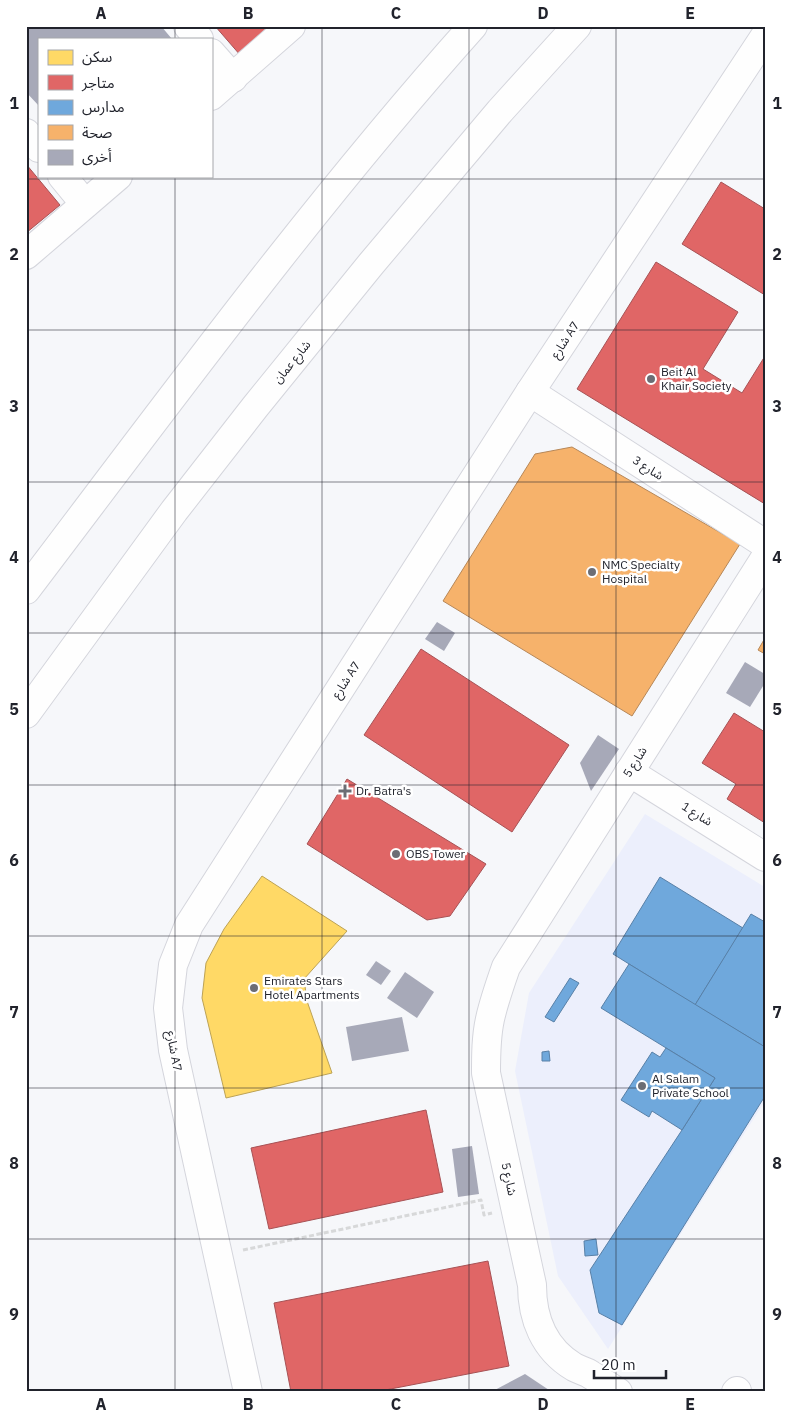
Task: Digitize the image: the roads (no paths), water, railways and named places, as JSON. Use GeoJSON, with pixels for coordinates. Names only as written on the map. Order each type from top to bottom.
{"type":"FeatureCollection","features":[{"type":"Feature","properties":{"kind":"street"},"geometry":{"type":"LineString","coordinates":[[188,26],[198,38]]}},
{"type":"Feature","properties":{"kind":"street"},"geometry":{"type":"LineString","coordinates":[[212,95],[291,26]]}},
{"type":"Feature","properties":{"kind":"street"},"geometry":{"type":"LineString","coordinates":[[26,590],[195,366],[307,222],[473,26]]}},
{"type":"Feature","properties":{"kind":"street","name":"شارع عمان"},"geometry":{"type":"LineString","coordinates":[[26,714],[174,511],[255,407],[371,264],[482,133],[577,26]]}},
{"type":"Feature","properties":{"kind":"street","name":"شارع A7"},"geometry":{"type":"LineString","coordinates":[[248,1392],[173,1050],[168,1008],[174,965],[189,925],[530,392],[765,36]]}},
{"type":"Feature","properties":{"kind":"street"},"geometry":{"type":"LineString","coordinates":[[212,54],[233,78]]}},
{"type":"Feature","properties":{"kind":"street"},"geometry":{"type":"LineString","coordinates":[[26,134],[38,147]]}},
{"type":"Feature","properties":{"kind":"street"},"geometry":{"type":"LineString","coordinates":[[64,178],[85,204]]}},
{"type":"Feature","properties":{"kind":"street"},"geometry":{"type":"LineString","coordinates":[[26,255],[116,178]]}},
{"type":"Feature","properties":{"kind":"street","name":"شارع 3"},"geometry":{"type":"LineString","coordinates":[[530,392],[765,544]]}},
{"type":"Feature","properties":{"kind":"street","name":"شارع 5"},"geometry":{"type":"LineString","coordinates":[[618,1392],[574,1367],[561,1357],[541,1332],[535,1317],[532,1285],[486,1073],[477,1055],[474,1036],[475,1016],[484,991],[492,980],[506,967],[765,558]]}},
{"type":"Feature","properties":{"kind":"street","name":"شارع 1"},"geometry":{"type":"LineString","coordinates":[[629,772],[765,857]]}},
{"type":"Feature","properties":{"kind":"place","name":"Beit Al Khair Society"},"geometry":{"type":"Point","coordinates":[651,379]}},
{"type":"Feature","properties":{"kind":"place","name":"NMC Specialty Hospital"},"geometry":{"type":"Point","coordinates":[592,572]}},
{"type":"Feature","properties":{"kind":"place","name":"Dr. Batra's"},"geometry":{"type":"Point","coordinates":[345,791]}},
{"type":"Feature","properties":{"kind":"place","name":"OBS Tower"},"geometry":{"type":"Point","coordinates":[396,854]}},
{"type":"Feature","properties":{"kind":"place","name":"Emirates Stars Hotel Apartments"},"geometry":{"type":"Point","coordinates":[254,988]}},
{"type":"Feature","properties":{"kind":"place","name":"Al Salam Private School"},"geometry":{"type":"Point","coordinates":[642,1086]}}]}
